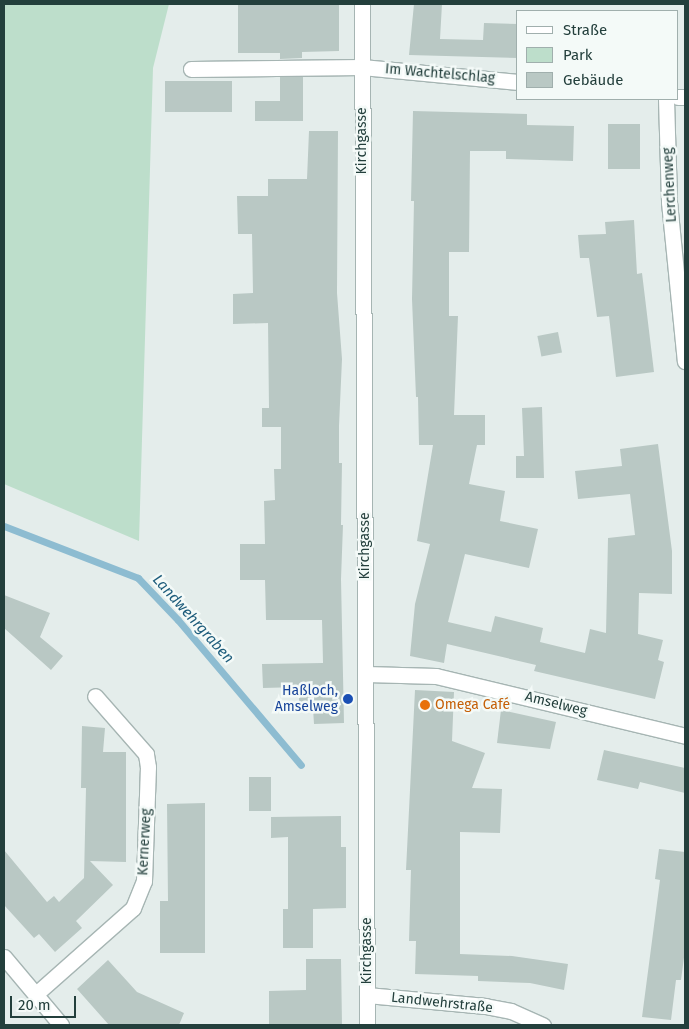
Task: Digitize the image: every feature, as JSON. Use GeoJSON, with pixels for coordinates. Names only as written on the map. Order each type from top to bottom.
{"type":"FeatureCollection","features":[{"type":"Feature","properties":{"kind":"street","name":"Kirchgasse"},"geometry":{"type":"LineString","coordinates":[[362,4],[367,1025]]}},
{"type":"Feature","properties":{"kind":"street"},"geometry":{"type":"LineString","coordinates":[[191,69],[362,67]]}},
{"type":"Feature","properties":{"kind":"street","name":"Im Wachtelschlag"},"geometry":{"type":"LineString","coordinates":[[362,67],[516,82]]}},
{"type":"Feature","properties":{"kind":"street","name":"Lerchenweg"},"geometry":{"type":"LineString","coordinates":[[666,100],[669,202],[685,361]]}},
{"type":"Feature","properties":{"kind":"street","name":"Amselweg"},"geometry":{"type":"LineString","coordinates":[[366,674],[436,676],[685,736]]}},
{"type":"Feature","properties":{"kind":"street","name":"Kernerweg"},"geometry":{"type":"LineString","coordinates":[[37,994],[133,908],[144,881],[148,767],[146,754],[95,696]]}},
{"type":"Feature","properties":{"kind":"street"},"geometry":{"type":"LineString","coordinates":[[4,957],[37,994],[61,1025]]}},
{"type":"Feature","properties":{"kind":"street","name":"Landwehrstraße"},"geometry":{"type":"LineString","coordinates":[[367,995],[486,1006],[511,1011],[544,1025]]}},
{"type":"Feature","properties":{"kind":"green space"},"geometry":{"type":"Polygon","coordinates":[[[4,4],[169,4],[153,68],[139,541],[4,484],[4,4]]]}},
{"type":"Feature","properties":{"kind":"building"},"geometry":{"type":"Polygon","coordinates":[[[238,4],[339,4],[339,51],[302,52],[302,58],[280,59],[280,53],[238,53],[238,4]]]}},
{"type":"Feature","properties":{"kind":"building"},"geometry":{"type":"Polygon","coordinates":[[[414,4],[442,4],[440,39],[483,40],[484,23],[516,24],[516,58],[409,55],[414,4]]]}},
{"type":"Feature","properties":{"kind":"building"},"geometry":{"type":"Polygon","coordinates":[[[280,77],[303,77],[303,121],[255,121],[255,101],[280,101],[280,77]]]}},
{"type":"Feature","properties":{"kind":"building"},"geometry":{"type":"Polygon","coordinates":[[[165,81],[232,81],[232,112],[165,112],[165,81]]]}},
{"type":"Feature","properties":{"kind":"building"},"geometry":{"type":"Polygon","coordinates":[[[413,111],[527,114],[527,125],[574,126],[573,161],[506,159],[506,151],[470,151],[469,252],[449,252],[449,316],[458,316],[454,415],[485,415],[485,445],[477,445],[469,484],[505,491],[500,521],[538,529],[529,568],[465,554],[448,622],[491,632],[495,616],[543,628],[540,642],[585,653],[590,629],[606,633],[608,538],[635,535],[630,494],[578,499],[575,471],[622,466],[620,449],[658,444],[672,551],[672,594],[639,593],[638,634],[663,640],[658,660],[664,662],[655,699],[534,671],[536,665],[447,644],[444,663],[410,656],[415,604],[430,544],[417,541],[433,445],[419,445],[418,397],[416,397],[412,299],[414,201],[411,201],[413,111]]]}},
{"type":"Feature","properties":{"kind":"building"},"geometry":{"type":"Polygon","coordinates":[[[608,124],[640,124],[640,169],[608,169],[608,124]]]}},
{"type":"Feature","properties":{"kind":"building"},"geometry":{"type":"Polygon","coordinates":[[[309,131],[338,131],[337,293],[342,359],[339,463],[342,463],[341,525],[343,525],[341,579],[344,723],[314,724],[313,708],[299,708],[299,687],[263,688],[262,664],[323,663],[322,620],[266,620],[265,580],[240,580],[240,544],[265,544],[264,501],[275,500],[274,469],[281,469],[281,427],[262,427],[262,408],[269,408],[268,323],[233,324],[233,294],[253,293],[252,234],[238,234],[237,196],[268,196],[268,179],[307,179],[309,131]]]}},
{"type":"Feature","properties":{"kind":"building"},"geometry":{"type":"Polygon","coordinates":[[[634,220],[637,274],[642,273],[654,372],[616,377],[609,316],[597,317],[589,258],[580,258],[578,235],[606,234],[605,222],[634,220]]]}},
{"type":"Feature","properties":{"kind":"building"},"geometry":{"type":"Polygon","coordinates":[[[558,332],[562,353],[541,357],[537,336],[558,332]]]}},
{"type":"Feature","properties":{"kind":"building"},"geometry":{"type":"Polygon","coordinates":[[[542,407],[544,478],[516,478],[516,456],[524,456],[522,408],[542,407]]]}},
{"type":"Feature","properties":{"kind":"building"},"geometry":{"type":"Polygon","coordinates":[[[4,595],[50,613],[40,637],[63,656],[51,670],[4,628],[4,595]]]}},
{"type":"Feature","properties":{"kind":"building"},"geometry":{"type":"Polygon","coordinates":[[[415,690],[454,692],[452,741],[485,753],[472,788],[502,789],[500,833],[460,832],[460,954],[512,956],[568,964],[564,990],[530,983],[478,981],[478,976],[415,974],[416,941],[409,941],[411,870],[406,870],[415,690]]]}},
{"type":"Feature","properties":{"kind":"building"},"geometry":{"type":"Polygon","coordinates":[[[501,710],[556,722],[550,749],[497,743],[501,710]]]}},
{"type":"Feature","properties":{"kind":"building"},"geometry":{"type":"Polygon","coordinates":[[[82,726],[105,728],[103,752],[126,752],[126,862],[90,861],[113,885],[76,921],[82,928],[55,952],[39,934],[34,938],[4,905],[4,850],[47,902],[54,896],[59,902],[84,878],[86,788],[81,788],[82,726]]]}},
{"type":"Feature","properties":{"kind":"building"},"geometry":{"type":"Polygon","coordinates":[[[604,750],[685,768],[685,793],[640,782],[638,789],[597,780],[604,750]]]}},
{"type":"Feature","properties":{"kind":"building"},"geometry":{"type":"Polygon","coordinates":[[[249,777],[271,777],[271,811],[249,811],[249,777]]]}},
{"type":"Feature","properties":{"kind":"building"},"geometry":{"type":"Polygon","coordinates":[[[205,803],[205,953],[160,953],[160,901],[168,901],[167,804],[205,803]]]}},
{"type":"Feature","properties":{"kind":"building"},"geometry":{"type":"Polygon","coordinates":[[[341,816],[341,847],[346,847],[346,908],[313,909],[313,948],[283,948],[283,909],[288,909],[288,837],[271,838],[271,817],[341,816]]]}},
{"type":"Feature","properties":{"kind":"building"},"geometry":{"type":"Polygon","coordinates":[[[659,849],[685,852],[685,950],[681,980],[676,980],[671,1020],[642,1017],[660,880],[655,879],[659,849]]]}},
{"type":"Feature","properties":{"kind":"building"},"geometry":{"type":"Polygon","coordinates":[[[306,959],[341,959],[342,1025],[269,1025],[269,991],[306,990],[306,959]]]}},
{"type":"Feature","properties":{"kind":"building"},"geometry":{"type":"Polygon","coordinates":[[[108,960],[137,992],[184,1013],[179,1025],[109,1025],[77,989],[108,960]]]}},
{"type":"Feature","properties":{"kind":"waterway","name":"Landwehrgraben"},"geometry":{"type":"LineString","coordinates":[[4,526],[138,578],[178,620],[301,765]]}},
{"type":"Feature","properties":{"kind":"place","name":"Haßloch, Amselweg"},"geometry":{"type":"Point","coordinates":[348,699]}},
{"type":"Feature","properties":{"kind":"place","name":"Omega Café"},"geometry":{"type":"Point","coordinates":[425,705]}}]}
